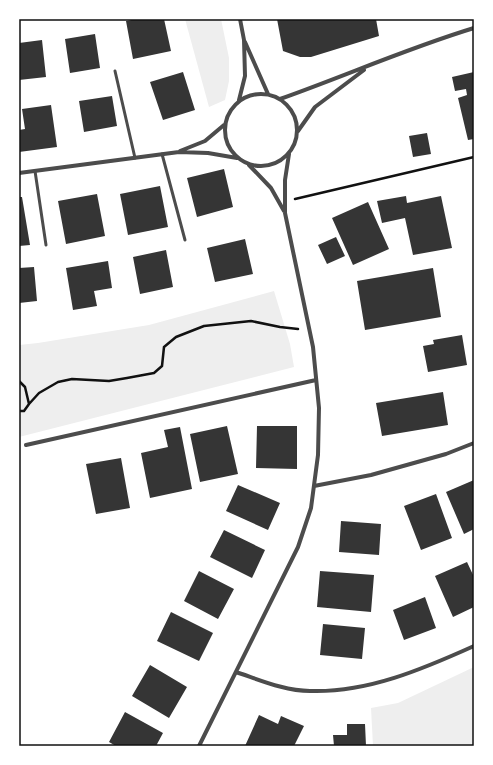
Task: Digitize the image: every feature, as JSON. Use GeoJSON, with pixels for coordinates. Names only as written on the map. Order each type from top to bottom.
{"type":"FeatureCollection","features":[{"type":"Feature","properties":{"kind":"street"},"geometry":{"type":"LineString","coordinates":[[239,100],[245,76],[244,40],[240,19]]}},
{"type":"Feature","properties":{"kind":"street"},"geometry":{"type":"LineString","coordinates":[[280,98],[369,66],[432,41],[474,28]]}},
{"type":"Feature","properties":{"kind":"street"},"geometry":{"type":"LineString","coordinates":[[244,40],[268,94]]}},
{"type":"Feature","properties":{"kind":"street"},"geometry":{"type":"LineString","coordinates":[[297,132],[315,107],[369,66]]}},
{"type":"Feature","properties":{"kind":"street"},"geometry":{"type":"LineString","coordinates":[[238,159],[230,149],[225,137],[224,125],[229,111],[239,100],[258,93],[268,94],[280,98],[293,113],[296,122],[297,132],[295,144],[288,154],[280,161],[270,165],[249,165]]}},
{"type":"Feature","properties":{"kind":"street"},"geometry":{"type":"LineString","coordinates":[[179,152],[205,141],[224,125]]}},
{"type":"Feature","properties":{"kind":"street"},"geometry":{"type":"LineString","coordinates":[[19,173],[179,152],[208,153],[238,159],[249,165],[271,188],[285,213]]}},
{"type":"Feature","properties":{"kind":"street"},"geometry":{"type":"LineString","coordinates":[[199,746],[298,547],[311,508],[318,447],[319,408],[313,348],[285,213],[284,180],[288,154]]}},
{"type":"Feature","properties":{"kind":"street"},"geometry":{"type":"LineString","coordinates":[[26,445],[316,380]]}},
{"type":"Feature","properties":{"kind":"street"},"geometry":{"type":"LineString","coordinates":[[314,486],[371,475],[446,454],[474,443]]}},
{"type":"Feature","properties":{"kind":"street"},"geometry":{"type":"LineString","coordinates":[[236,672],[282,688],[310,692],[341,690],[378,682],[435,664],[474,646]]}},
{"type":"Feature","properties":{"kind":"lane"},"geometry":{"type":"LineString","coordinates":[[115,71],[135,158]]}},
{"type":"Feature","properties":{"kind":"lane"},"geometry":{"type":"LineString","coordinates":[[162,154],[185,240]]}},
{"type":"Feature","properties":{"kind":"lane"},"geometry":{"type":"LineString","coordinates":[[35,171],[46,245]]}},
{"type":"Feature","properties":{"kind":"path"},"geometry":{"type":"LineString","coordinates":[[284,201],[474,157]]}},
{"type":"Feature","properties":{"kind":"path"},"geometry":{"type":"LineString","coordinates":[[19,411],[24,410],[39,393],[58,382],[72,379],[109,381],[154,373],[162,366],[164,347],[176,336],[204,326],[251,321],[280,327],[309,330]]}},
{"type":"Feature","properties":{"kind":"path"},"geometry":{"type":"LineString","coordinates":[[19,381],[25,387],[29,404]]}},
{"type":"Feature","properties":{"kind":"shaded area"},"geometry":{"type":"Polygon","coordinates":[[[185,19],[221,19],[229,58],[229,81],[225,100],[209,107],[185,19]]]}},
{"type":"Feature","properties":{"kind":"shaded area"},"geometry":{"type":"Polygon","coordinates":[[[274,291],[290,344],[294,367],[19,437],[19,345],[149,325],[274,291]]]}},
{"type":"Feature","properties":{"kind":"shaded area"},"geometry":{"type":"Polygon","coordinates":[[[474,667],[474,746],[373,746],[371,708],[398,703],[474,667]]]}},
{"type":"Feature","properties":{"kind":"building"},"geometry":{"type":"Polygon","coordinates":[[[137,19],[164,19],[171,51],[133,59],[126,21],[137,19]]]}},
{"type":"Feature","properties":{"kind":"building"},"geometry":{"type":"Polygon","coordinates":[[[277,19],[376,19],[379,36],[311,57],[300,57],[283,51],[277,19]]]}},
{"type":"Feature","properties":{"kind":"building"},"geometry":{"type":"Polygon","coordinates":[[[95,34],[100,68],[70,73],[65,39],[95,34]]]}},
{"type":"Feature","properties":{"kind":"building"},"geometry":{"type":"Polygon","coordinates":[[[42,40],[46,77],[19,80],[19,43],[42,40]]]}},
{"type":"Feature","properties":{"kind":"building"},"geometry":{"type":"Polygon","coordinates":[[[183,72],[195,110],[163,120],[150,82],[183,72]]]}},
{"type":"Feature","properties":{"kind":"building"},"geometry":{"type":"Polygon","coordinates":[[[474,72],[474,139],[468,140],[458,98],[467,95],[466,89],[455,91],[452,77],[474,72]]]}},
{"type":"Feature","properties":{"kind":"building"},"geometry":{"type":"Polygon","coordinates":[[[112,96],[117,126],[84,132],[79,101],[112,96]]]}},
{"type":"Feature","properties":{"kind":"building"},"geometry":{"type":"Polygon","coordinates":[[[51,105],[57,147],[19,152],[19,130],[25,129],[22,109],[51,105]]]}},
{"type":"Feature","properties":{"kind":"building"},"geometry":{"type":"Polygon","coordinates":[[[427,133],[431,154],[413,157],[409,136],[427,133]]]}},
{"type":"Feature","properties":{"kind":"building"},"geometry":{"type":"Polygon","coordinates":[[[224,169],[233,207],[197,217],[187,178],[224,169]]]}},
{"type":"Feature","properties":{"kind":"building"},"geometry":{"type":"Polygon","coordinates":[[[160,186],[168,227],[128,235],[120,194],[160,186]]]}},
{"type":"Feature","properties":{"kind":"building"},"geometry":{"type":"Polygon","coordinates":[[[97,194],[105,236],[66,244],[58,201],[97,194]]]}},
{"type":"Feature","properties":{"kind":"building"},"geometry":{"type":"Polygon","coordinates":[[[406,196],[407,203],[441,196],[452,248],[413,255],[405,218],[382,223],[377,201],[406,196]]]}},
{"type":"Feature","properties":{"kind":"building"},"geometry":{"type":"Polygon","coordinates":[[[19,197],[22,197],[30,245],[19,246],[19,197]]]}},
{"type":"Feature","properties":{"kind":"building"},"geometry":{"type":"Polygon","coordinates":[[[368,202],[389,249],[353,265],[332,218],[368,202]]]}},
{"type":"Feature","properties":{"kind":"building"},"geometry":{"type":"Polygon","coordinates":[[[336,237],[345,256],[327,264],[318,245],[336,237]]]}},
{"type":"Feature","properties":{"kind":"building"},"geometry":{"type":"Polygon","coordinates":[[[245,239],[253,274],[215,282],[207,248],[245,239]]]}},
{"type":"Feature","properties":{"kind":"building"},"geometry":{"type":"Polygon","coordinates":[[[166,250],[173,287],[140,294],[133,257],[166,250]]]}},
{"type":"Feature","properties":{"kind":"building"},"geometry":{"type":"Polygon","coordinates":[[[108,261],[112,288],[94,291],[97,306],[73,310],[66,268],[108,261]]]}},
{"type":"Feature","properties":{"kind":"building"},"geometry":{"type":"Polygon","coordinates":[[[34,267],[37,301],[19,303],[19,268],[34,267]]]}},
{"type":"Feature","properties":{"kind":"building"},"geometry":{"type":"Polygon","coordinates":[[[433,268],[441,317],[365,330],[357,281],[433,268]]]}},
{"type":"Feature","properties":{"kind":"building"},"geometry":{"type":"Polygon","coordinates":[[[462,335],[467,365],[428,372],[423,346],[434,344],[433,340],[462,335]]]}},
{"type":"Feature","properties":{"kind":"building"},"geometry":{"type":"Polygon","coordinates":[[[443,392],[448,425],[382,436],[376,403],[443,392]]]}},
{"type":"Feature","properties":{"kind":"building"},"geometry":{"type":"Polygon","coordinates":[[[227,426],[238,474],[200,482],[190,434],[227,426]]]}},
{"type":"Feature","properties":{"kind":"building"},"geometry":{"type":"Polygon","coordinates":[[[257,426],[297,426],[297,469],[256,468],[257,426]]]}},
{"type":"Feature","properties":{"kind":"building"},"geometry":{"type":"Polygon","coordinates":[[[180,427],[192,489],[150,498],[141,453],[168,447],[164,430],[180,427]]]}},
{"type":"Feature","properties":{"kind":"building"},"geometry":{"type":"Polygon","coordinates":[[[121,458],[130,508],[96,514],[86,464],[121,458]]]}},
{"type":"Feature","properties":{"kind":"building"},"geometry":{"type":"Polygon","coordinates":[[[474,480],[474,529],[464,534],[446,492],[474,480]]]}},
{"type":"Feature","properties":{"kind":"building"},"geometry":{"type":"Polygon","coordinates":[[[238,485],[280,503],[268,530],[226,511],[238,485]]]}},
{"type":"Feature","properties":{"kind":"building"},"geometry":{"type":"Polygon","coordinates":[[[436,494],[452,538],[421,550],[404,506],[436,494]]]}},
{"type":"Feature","properties":{"kind":"building"},"geometry":{"type":"Polygon","coordinates":[[[341,521],[381,524],[379,555],[339,552],[341,521]]]}},
{"type":"Feature","properties":{"kind":"building"},"geometry":{"type":"Polygon","coordinates":[[[224,530],[265,550],[252,578],[210,557],[224,530]]]}},
{"type":"Feature","properties":{"kind":"building"},"geometry":{"type":"Polygon","coordinates":[[[467,562],[474,577],[474,607],[453,617],[435,576],[467,562]]]}},
{"type":"Feature","properties":{"kind":"building"},"geometry":{"type":"Polygon","coordinates":[[[199,571],[234,589],[218,619],[184,601],[199,571]]]}},
{"type":"Feature","properties":{"kind":"building"},"geometry":{"type":"Polygon","coordinates":[[[320,571],[374,575],[371,612],[317,607],[320,571]]]}},
{"type":"Feature","properties":{"kind":"building"},"geometry":{"type":"Polygon","coordinates":[[[425,597],[436,628],[404,640],[393,610],[425,597]]]}},
{"type":"Feature","properties":{"kind":"building"},"geometry":{"type":"Polygon","coordinates":[[[171,612],[213,633],[199,661],[157,641],[171,612]]]}},
{"type":"Feature","properties":{"kind":"building"},"geometry":{"type":"Polygon","coordinates":[[[323,624],[365,628],[362,659],[320,655],[323,624]]]}},
{"type":"Feature","properties":{"kind":"building"},"geometry":{"type":"Polygon","coordinates":[[[150,665],[187,687],[169,718],[132,696],[150,665]]]}},
{"type":"Feature","properties":{"kind":"building"},"geometry":{"type":"Polygon","coordinates":[[[125,712],[163,733],[156,746],[116,746],[109,742],[125,712]]]}},
{"type":"Feature","properties":{"kind":"building"},"geometry":{"type":"Polygon","coordinates":[[[259,715],[278,724],[281,716],[304,726],[294,746],[245,746],[259,715]]]}},
{"type":"Feature","properties":{"kind":"building"},"geometry":{"type":"Polygon","coordinates":[[[347,724],[365,724],[366,746],[334,746],[333,735],[347,735],[347,724]]]}}]}
